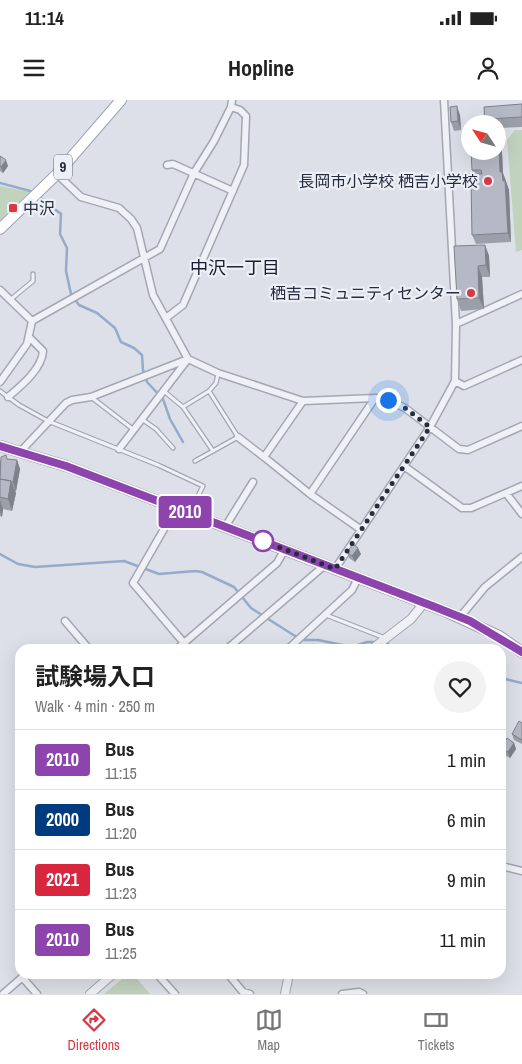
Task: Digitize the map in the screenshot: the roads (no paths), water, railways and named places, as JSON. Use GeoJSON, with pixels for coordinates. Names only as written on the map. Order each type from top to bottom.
{"type":"FeatureCollection","features":[{"type":"Feature","properties":{"kind":"main road","name":"9"},"geometry":{"type":"LineString","coordinates":[[0,229],[57,174],[121,100]]}},
{"type":"Feature","properties":{"kind":"main road"},"geometry":{"type":"LineString","coordinates":[[0,446],[21,451],[190,513],[460,617],[499,636],[522,652]]}},
{"type":"Feature","properties":{"kind":"street"},"geometry":{"type":"LineString","coordinates":[[233,644],[330,567],[360,529],[404,466],[430,427],[455,381],[456,324],[444,100]]}},
{"type":"Feature","properties":{"kind":"street"},"geometry":{"type":"LineString","coordinates":[[32,321],[160,249],[194,173],[214,142],[232,103],[246,119],[244,165],[183,305],[166,318]]}},
{"type":"Feature","properties":{"kind":"street"},"geometry":{"type":"LineString","coordinates":[[167,165],[173,164],[234,191]]}},
{"type":"Feature","properties":{"kind":"street"},"geometry":{"type":"LineString","coordinates":[[57,174],[81,196],[119,208],[131,219],[137,228],[153,295],[188,359],[218,373],[303,401],[384,399],[405,408],[459,449],[468,450],[522,426]]}},
{"type":"Feature","properties":{"kind":"street"},"geometry":{"type":"LineString","coordinates":[[0,290],[32,321]]}},
{"type":"Feature","properties":{"kind":"street"},"geometry":{"type":"LineString","coordinates":[[456,324],[522,294]]}},
{"type":"Feature","properties":{"kind":"street"},"geometry":{"type":"LineString","coordinates":[[0,382],[29,337],[32,321]]}},
{"type":"Feature","properties":{"kind":"street"},"geometry":{"type":"LineString","coordinates":[[8,396],[23,385],[43,358],[43,351],[29,337]]}},
{"type":"Feature","properties":{"kind":"street"},"geometry":{"type":"LineString","coordinates":[[119,449],[165,392],[188,359]]}},
{"type":"Feature","properties":{"kind":"street"},"geometry":{"type":"LineString","coordinates":[[21,451],[48,421],[72,400],[91,397],[188,359]]}},
{"type":"Feature","properties":{"kind":"street"},"geometry":{"type":"LineString","coordinates":[[455,381],[464,386],[522,360]]}},
{"type":"Feature","properties":{"kind":"street"},"geometry":{"type":"LineString","coordinates":[[310,494],[375,398]]}},
{"type":"Feature","properties":{"kind":"street"},"geometry":{"type":"LineString","coordinates":[[264,457],[303,401]]}},
{"type":"Feature","properties":{"kind":"street"},"geometry":{"type":"LineString","coordinates":[[238,438],[310,494],[360,529]]}},
{"type":"Feature","properties":{"kind":"street"},"geometry":{"type":"LineString","coordinates":[[404,466],[462,508],[471,508],[522,486]]}},
{"type":"Feature","properties":{"kind":"street"},"geometry":{"type":"LineString","coordinates":[[225,527],[253,482]]}},
{"type":"Feature","properties":{"kind":"street"},"geometry":{"type":"LineString","coordinates":[[506,493],[522,514]]}},
{"type":"Feature","properties":{"kind":"street"},"geometry":{"type":"LineString","coordinates":[[176,508],[134,583],[184,643],[277,563],[285,549]]}},
{"type":"Feature","properties":{"kind":"street"},"geometry":{"type":"LineString","coordinates":[[460,617],[485,587],[522,557]]}},
{"type":"Feature","properties":{"kind":"street"},"geometry":{"type":"LineString","coordinates":[[293,644],[352,590],[358,578]]}},
{"type":"Feature","properties":{"kind":"street"},"geometry":{"type":"LineString","coordinates":[[378,644],[411,619],[424,603]]}},
{"type":"Feature","properties":{"kind":"street"},"geometry":{"type":"LineString","coordinates":[[65,621],[85,644]]}},
{"type":"Feature","properties":{"kind":"street"},"geometry":{"type":"LineString","coordinates":[[506,867],[522,870]]}},
{"type":"Feature","properties":{"kind":"street"},"geometry":{"type":"LineString","coordinates":[[2,994],[20,979]]}},
{"type":"Feature","properties":{"kind":"street"},"geometry":{"type":"LineString","coordinates":[[26,979],[37,994]]}},
{"type":"Feature","properties":{"kind":"street"},"geometry":{"type":"LineString","coordinates":[[90,994],[108,979]]}},
{"type":"Feature","properties":{"kind":"street"},"geometry":{"type":"LineString","coordinates":[[162,979],[175,994]]}},
{"type":"Feature","properties":{"kind":"street"},"geometry":{"type":"LineString","coordinates":[[232,979],[245,993]]}},
{"type":"Feature","properties":{"kind":"street"},"geometry":{"type":"LineString","coordinates":[[285,994],[288,979]]}},
{"type":"Feature","properties":{"kind":"street"},"geometry":{"type":"LineString","coordinates":[[342,994],[363,994]]}},
{"type":"Feature","properties":{"kind":"lane"},"geometry":{"type":"LineString","coordinates":[[10,300],[33,282],[33,274]]}},
{"type":"Feature","properties":{"kind":"lane"},"geometry":{"type":"LineString","coordinates":[[183,407],[209,392],[216,382],[218,373]]}},
{"type":"Feature","properties":{"kind":"lane"},"geometry":{"type":"LineString","coordinates":[[0,391],[19,405],[48,421],[204,486],[190,513]]}},
{"type":"Feature","properties":{"kind":"lane"},"geometry":{"type":"LineString","coordinates":[[165,392],[183,407],[213,451]]}},
{"type":"Feature","properties":{"kind":"lane"},"geometry":{"type":"LineString","coordinates":[[195,461],[238,438],[209,392]]}},
{"type":"Feature","properties":{"kind":"lane"},"geometry":{"type":"LineString","coordinates":[[91,397],[134,430]]}},
{"type":"Feature","properties":{"kind":"lane"},"geometry":{"type":"LineString","coordinates":[[142,419],[156,429],[172,448]]}},
{"type":"Feature","properties":{"kind":"lane"},"geometry":{"type":"LineString","coordinates":[[325,614],[385,638]]}},
{"type":"Feature","properties":{"kind":"waterway"},"geometry":{"type":"LineString","coordinates":[[0,183],[34,192]]}},
{"type":"Feature","properties":{"kind":"waterway"},"geometry":{"type":"LineString","coordinates":[[38,196],[61,214],[60,234],[67,248],[66,271],[71,294],[79,305],[97,313],[115,328],[121,342],[134,348],[142,355],[143,370],[147,382],[163,399],[170,419],[183,442]]}},
{"type":"Feature","properties":{"kind":"waterway"},"geometry":{"type":"LineString","coordinates":[[0,554],[18,564],[35,567],[124,561],[159,574],[202,572],[234,587],[251,608],[295,636],[305,640],[318,640],[337,644]]}},
{"type":"Feature","properties":{"kind":"waterway"},"geometry":{"type":"LineString","coordinates":[[361,644],[377,642]]}},
{"type":"Feature","properties":{"kind":"waterway"},"geometry":{"type":"LineString","coordinates":[[506,679],[522,683]]}},
{"type":"Feature","properties":{"kind":"place","name":"長岡市小学校 栖吉小学校"},"geometry":{"type":"Point","coordinates":[488,181]}},
{"type":"Feature","properties":{"kind":"place","name":"中沢"},"geometry":{"type":"Point","coordinates":[13,208]}},
{"type":"Feature","properties":{"kind":"place","name":"栖吉コミュニティセンター"},"geometry":{"type":"Point","coordinates":[471,293]}},
{"type":"Feature","properties":{"kind":"district","name":"中沢一丁目"},"geometry":{"type":"Point","coordinates":[235,268]}}]}
